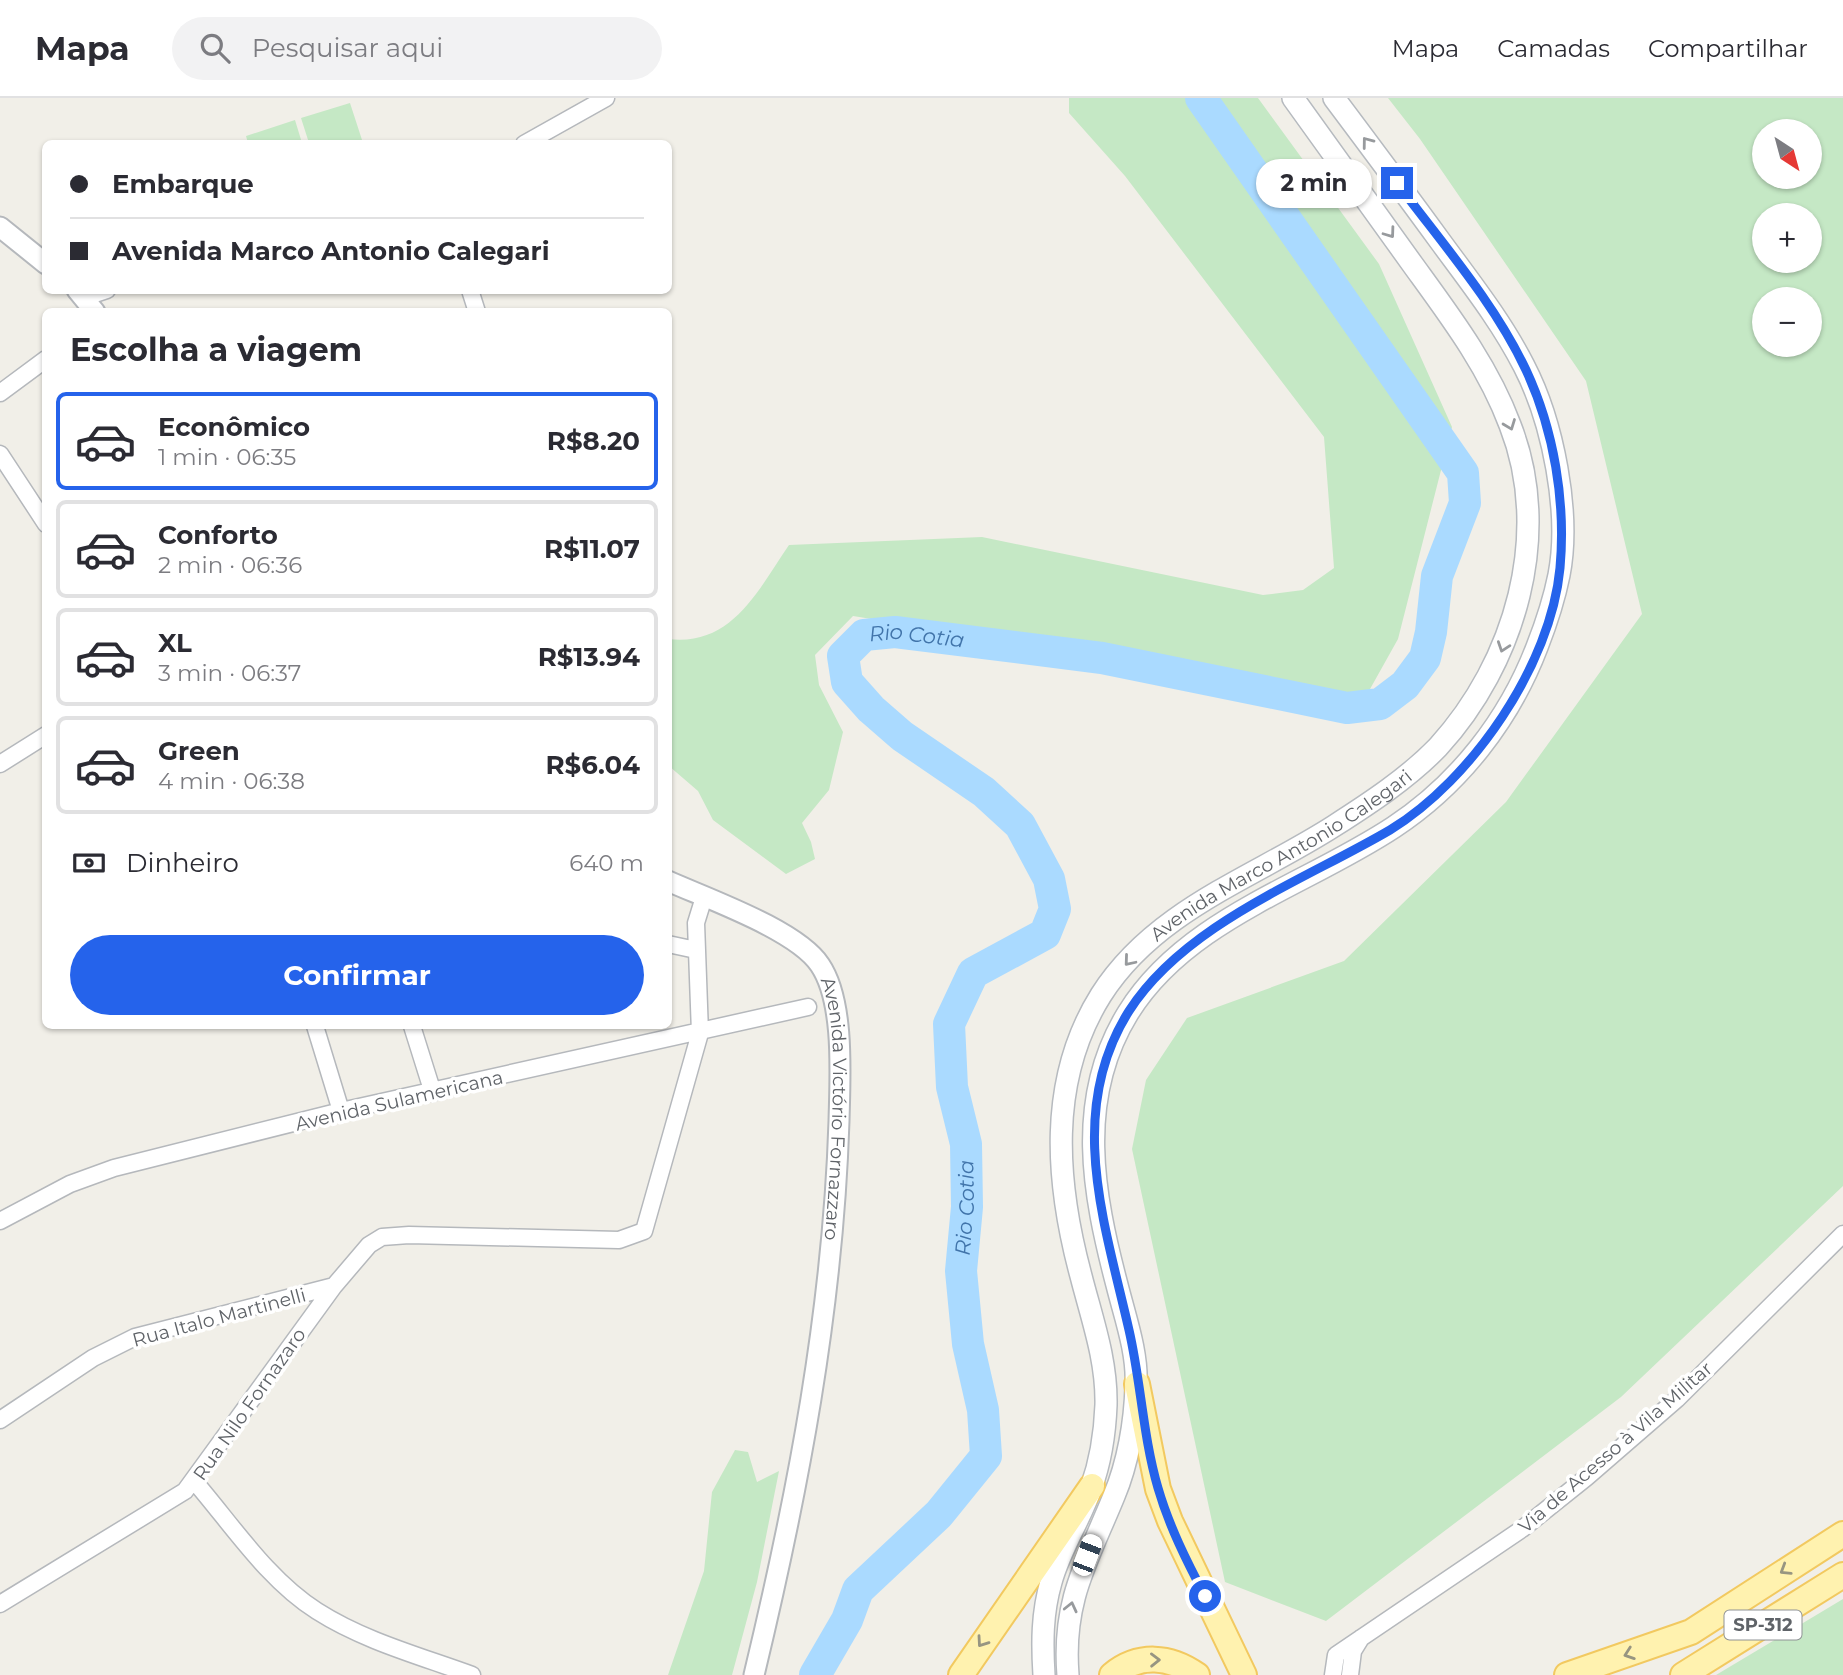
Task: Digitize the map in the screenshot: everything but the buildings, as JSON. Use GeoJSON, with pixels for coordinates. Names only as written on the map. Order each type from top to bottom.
{"type":"FeatureCollection","features":[{"type":"Feature","properties":{"kind":"main road","name":"Avenida Marco Antonio Calegari"},"geometry":{"type":"LineString","coordinates":[[1044,1675],[1041,1629],[1050,1584],[1092,1486],[1106,1406],[1099,1338],[1071,1238],[1061,1181],[1059,1133],[1062,1102],[1075,1056],[1100,997],[1134,954],[1178,917],[1243,876],[1330,829],[1388,790],[1436,749],[1468,709],[1498,662],[1515,614],[1525,567],[1528,510],[1522,467],[1512,429],[1488,376],[1463,335],[1293,98]]}},
{"type":"Feature","properties":{"kind":"main road","name":"Avenida Marco Antonio Calegari"},"geometry":{"type":"LineString","coordinates":[[1068,1675],[1069,1616],[1079,1576],[1128,1450],[1137,1384],[1130,1333],[1101,1212],[1092,1153],[1094,1102],[1111,1045],[1128,1013],[1158,972],[1205,934],[1395,827],[1467,765],[1524,682],[1548,619],[1560,571],[1562,518],[1555,468],[1545,418],[1526,369],[1498,320],[1334,98]]}},
{"type":"Feature","properties":{"kind":"main road"},"geometry":{"type":"LineString","coordinates":[[1137,1384],[1158,1489],[1170,1521],[1244,1675]]}},
{"type":"Feature","properties":{"kind":"main road"},"geometry":{"type":"LineString","coordinates":[[961,1675],[1092,1486]]}},
{"type":"Feature","properties":{"kind":"main road","name":"SP-312"},"geometry":{"type":"LineString","coordinates":[[1567,1675],[1691,1632],[1843,1534]]}},
{"type":"Feature","properties":{"kind":"main road","name":"SP-312"},"geometry":{"type":"LineString","coordinates":[[1684,1675],[1843,1575]]}},
{"type":"Feature","properties":{"kind":"main road"},"geometry":{"type":"LineString","coordinates":[[1112,1675],[1140,1660],[1163,1658],[1182,1665],[1197,1675]]}},
{"type":"Feature","properties":{"kind":"street"},"geometry":{"type":"LineString","coordinates":[[531,140],[606,98]]}},
{"type":"Feature","properties":{"kind":"street"},"geometry":{"type":"LineString","coordinates":[[0,227],[42,261]]}},
{"type":"Feature","properties":{"kind":"street"},"geometry":{"type":"LineString","coordinates":[[0,393],[42,362]]}},
{"type":"Feature","properties":{"kind":"street"},"geometry":{"type":"LineString","coordinates":[[0,454],[42,518]]}},
{"type":"Feature","properties":{"kind":"street"},"geometry":{"type":"LineString","coordinates":[[0,764],[42,738]]}},
{"type":"Feature","properties":{"kind":"street","name":"Avenida Victório Fornazzaro"},"geometry":{"type":"LineString","coordinates":[[672,883],[808,950],[822,967],[833,997],[840,1073],[836,1203],[823,1330],[804,1446],[754,1675]]}},
{"type":"Feature","properties":{"kind":"street"},"geometry":{"type":"LineString","coordinates":[[700,1033],[696,923],[704,897]]}},
{"type":"Feature","properties":{"kind":"street"},"geometry":{"type":"LineString","coordinates":[[672,945],[696,950]]}},
{"type":"Feature","properties":{"kind":"street","name":"Avenida Sulamericana"},"geometry":{"type":"LineString","coordinates":[[0,1221],[70,1184],[114,1168],[341,1111],[433,1093],[808,1007]]}},
{"type":"Feature","properties":{"kind":"street"},"geometry":{"type":"LineString","coordinates":[[316,1029],[341,1111]]}},
{"type":"Feature","properties":{"kind":"street"},"geometry":{"type":"LineString","coordinates":[[416,1030],[433,1093]]}},
{"type":"Feature","properties":{"kind":"street","name":"Rua Nilo Fornazaro"},"geometry":{"type":"LineString","coordinates":[[0,1604],[168,1504],[195,1482],[263,1381],[334,1286],[369,1245],[392,1236],[619,1240],[644,1231],[700,1033]]}},
{"type":"Feature","properties":{"kind":"street","name":"Via de Acesso à Vila Militar"},"geometry":{"type":"LineString","coordinates":[[1334,1675],[1336,1655],[1364,1633],[1522,1529],[1587,1477],[1678,1398],[1843,1234]]}},
{"type":"Feature","properties":{"kind":"street","name":"Rua Italo Martinelli"},"geometry":{"type":"LineString","coordinates":[[0,1420],[93,1359],[135,1337],[334,1286]]}},
{"type":"Feature","properties":{"kind":"street"},"geometry":{"type":"LineString","coordinates":[[195,1482],[272,1573],[316,1610],[388,1645],[472,1675]]}},
{"type":"Feature","properties":{"kind":"street"},"geometry":{"type":"LineString","coordinates":[[1350,1675],[1353,1651],[1364,1633]]}},
{"type":"Feature","properties":{"kind":"green space"},"geometry":{"type":"Polygon","coordinates":[[[1069,98],[1258,98],[1379,264],[1452,427],[1398,639],[1365,698],[853,616],[815,655],[819,685],[843,732],[829,790],[802,823],[815,859],[786,874],[713,820],[698,791],[672,769],[672,639],[690,639],[710,634],[726,625],[754,597],[789,545],[982,537],[1263,595],[1303,590],[1334,568],[1324,437],[1125,176],[1069,113],[1069,98]]]}},
{"type":"Feature","properties":{"kind":"green space"},"geometry":{"type":"Polygon","coordinates":[[[1388,98],[1843,98],[1843,1186],[1621,1397],[1326,1621],[1225,1582],[1132,1149],[1146,1080],[1187,1018],[1344,961],[1506,802],[1642,614],[1586,381],[1420,139],[1388,98]]]}},
{"type":"Feature","properties":{"kind":"green space"},"geometry":{"type":"Polygon","coordinates":[[[350,103],[362,140],[308,140],[301,118],[350,103]]]}},
{"type":"Feature","properties":{"kind":"green space"},"geometry":{"type":"Polygon","coordinates":[[[295,120],[301,140],[247,140],[246,136],[295,120]]]}},
{"type":"Feature","properties":{"kind":"green space"},"geometry":{"type":"Polygon","coordinates":[[[735,1450],[748,1452],[757,1482],[779,1471],[757,1582],[732,1675],[668,1675],[704,1571],[712,1492],[735,1450]]]}},
{"type":"Feature","properties":{"kind":"green space"},"geometry":{"type":"Polygon","coordinates":[[[1843,1599],[1843,1675],[1716,1675],[1843,1599]]]}},
{"type":"Feature","properties":{"kind":"waterway","name":"Rio Cotia"},"geometry":{"type":"LineString","coordinates":[[815,1675],[847,1620],[858,1590],[939,1514],[986,1456],[983,1410],[968,1344],[961,1271],[967,1207],[966,1144],[952,1087],[949,1024],[973,973],[1045,934],[1055,909],[1049,879],[1020,825],[984,792],[902,736],[871,709],[847,682],[843,656],[864,635],[895,632],[1102,658],[1347,708],[1380,704],[1405,685],[1425,658],[1431,632],[1437,576],[1465,503],[1463,473],[1201,98]]}},
{"type":"Feature","properties":{"kind":"route"},"geometry":{"type":"LineString","coordinates":[[1205,1596],[1158,1489],[1137,1384],[1130,1333],[1101,1212],[1092,1153],[1094,1102],[1111,1045],[1128,1013],[1158,972],[1205,934],[1395,827],[1467,765],[1524,682],[1548,619],[1560,571],[1562,518],[1555,468],[1545,418],[1526,369],[1498,320],[1397,183]]}}]}
